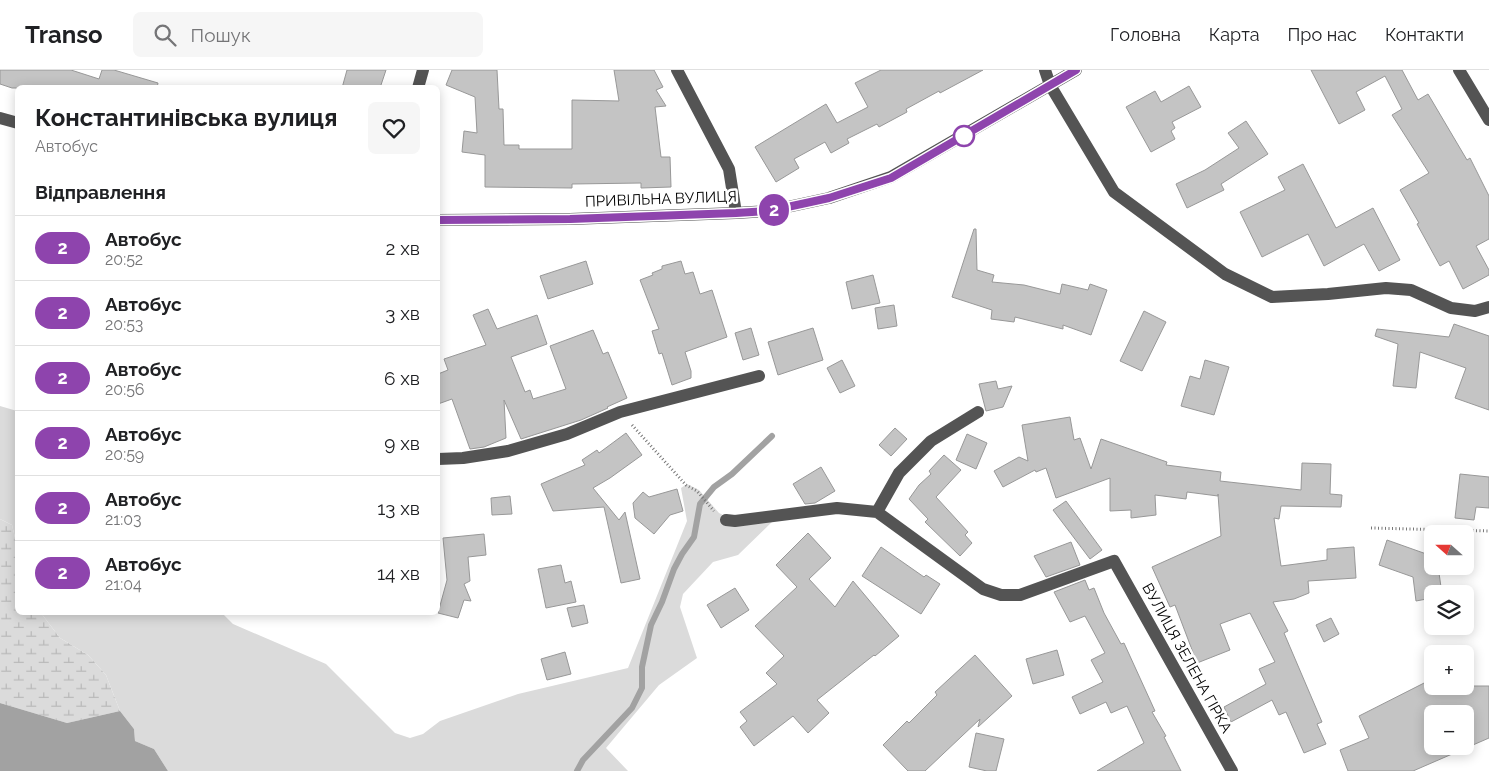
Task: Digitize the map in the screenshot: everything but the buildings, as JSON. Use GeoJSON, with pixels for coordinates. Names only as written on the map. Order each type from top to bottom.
{"type":"FeatureCollection","features":[{"type":"Feature","properties":{"kind":"street"},"geometry":{"type":"LineString","coordinates":[[419,85],[423,70]]}},
{"type":"Feature","properties":{"kind":"street"},"geometry":{"type":"LineString","coordinates":[[677,70],[730,169],[736,213]]}},
{"type":"Feature","properties":{"kind":"street"},"geometry":{"type":"LineString","coordinates":[[1045,70],[1050,85],[1114,192],[1225,274],[1272,297],[1386,288],[1411,290],[1451,308],[1475,311],[1489,307]]}},
{"type":"Feature","properties":{"kind":"street","name":"ПРИВІЛЬНА ВУЛИЦЯ"},"geometry":{"type":"LineString","coordinates":[[440,220],[570,219],[736,213],[769,211],[829,198],[891,178],[1076,70]]}},
{"type":"Feature","properties":{"kind":"street"},"geometry":{"type":"LineString","coordinates":[[1459,70],[1489,120]]}},
{"type":"Feature","properties":{"kind":"street"},"geometry":{"type":"LineString","coordinates":[[0,118],[15,122]]}},
{"type":"Feature","properties":{"kind":"street"},"geometry":{"type":"LineString","coordinates":[[440,459],[463,458],[508,451],[567,434],[620,412],[759,376]]}},
{"type":"Feature","properties":{"kind":"street"},"geometry":{"type":"LineString","coordinates":[[726,520],[735,521],[837,508],[877,512],[899,473],[931,441],[978,412]]}},
{"type":"Feature","properties":{"kind":"street","name":"ВУЛИЦЯ ЗЕЛЕНА ГІРКА"},"geometry":{"type":"LineString","coordinates":[[877,512],[983,589],[1001,595],[1020,594],[1114,560],[1232,771]]}},
{"type":"Feature","properties":{"kind":"path"},"geometry":{"type":"LineString","coordinates":[[620,412],[686,485],[697,491],[707,503]]}},
{"type":"Feature","properties":{"kind":"path"},"geometry":{"type":"LineString","coordinates":[[1371,528],[1489,531]]}},
{"type":"Feature","properties":{"kind":"green space"},"geometry":{"type":"Polygon","coordinates":[[[0,406],[15,410],[15,538],[12,525],[0,519],[0,406]]]}},
{"type":"Feature","properties":{"kind":"green space"},"geometry":{"type":"Polygon","coordinates":[[[687,484],[699,490],[719,513],[727,517],[774,520],[738,555],[713,562],[683,594],[680,607],[697,658],[659,685],[606,748],[628,771],[168,771],[154,749],[135,741],[134,729],[120,711],[106,675],[88,655],[60,638],[43,615],[224,615],[233,624],[326,664],[395,733],[410,738],[423,734],[440,721],[518,694],[628,668],[687,521],[681,488],[687,484]]]}},
{"type":"Feature","properties":{"kind":"green space"},"geometry":{"type":"Polygon","coordinates":[[[0,519],[12,525],[15,538],[15,615],[43,615],[60,638],[88,655],[106,675],[120,711],[67,723],[0,703],[0,519]]]}},
{"type":"Feature","properties":{"kind":"shaded area"},"geometry":{"type":"Polygon","coordinates":[[[0,703],[67,723],[120,711],[134,729],[135,741],[154,749],[168,771],[0,771],[0,703]]]}},
{"type":"Feature","properties":{"kind":"waterway"},"geometry":{"type":"LineString","coordinates":[[577,771],[583,760],[632,708],[642,688],[642,667],[651,625],[674,569],[694,537],[700,504],[714,487],[732,474],[772,436]]}},
{"type":"Feature","properties":{"kind":"bus line","name":"2"},"geometry":{"type":"LineString","coordinates":[[440,220],[570,219],[736,213],[769,211],[829,198],[891,178],[1076,70]]}}]}
